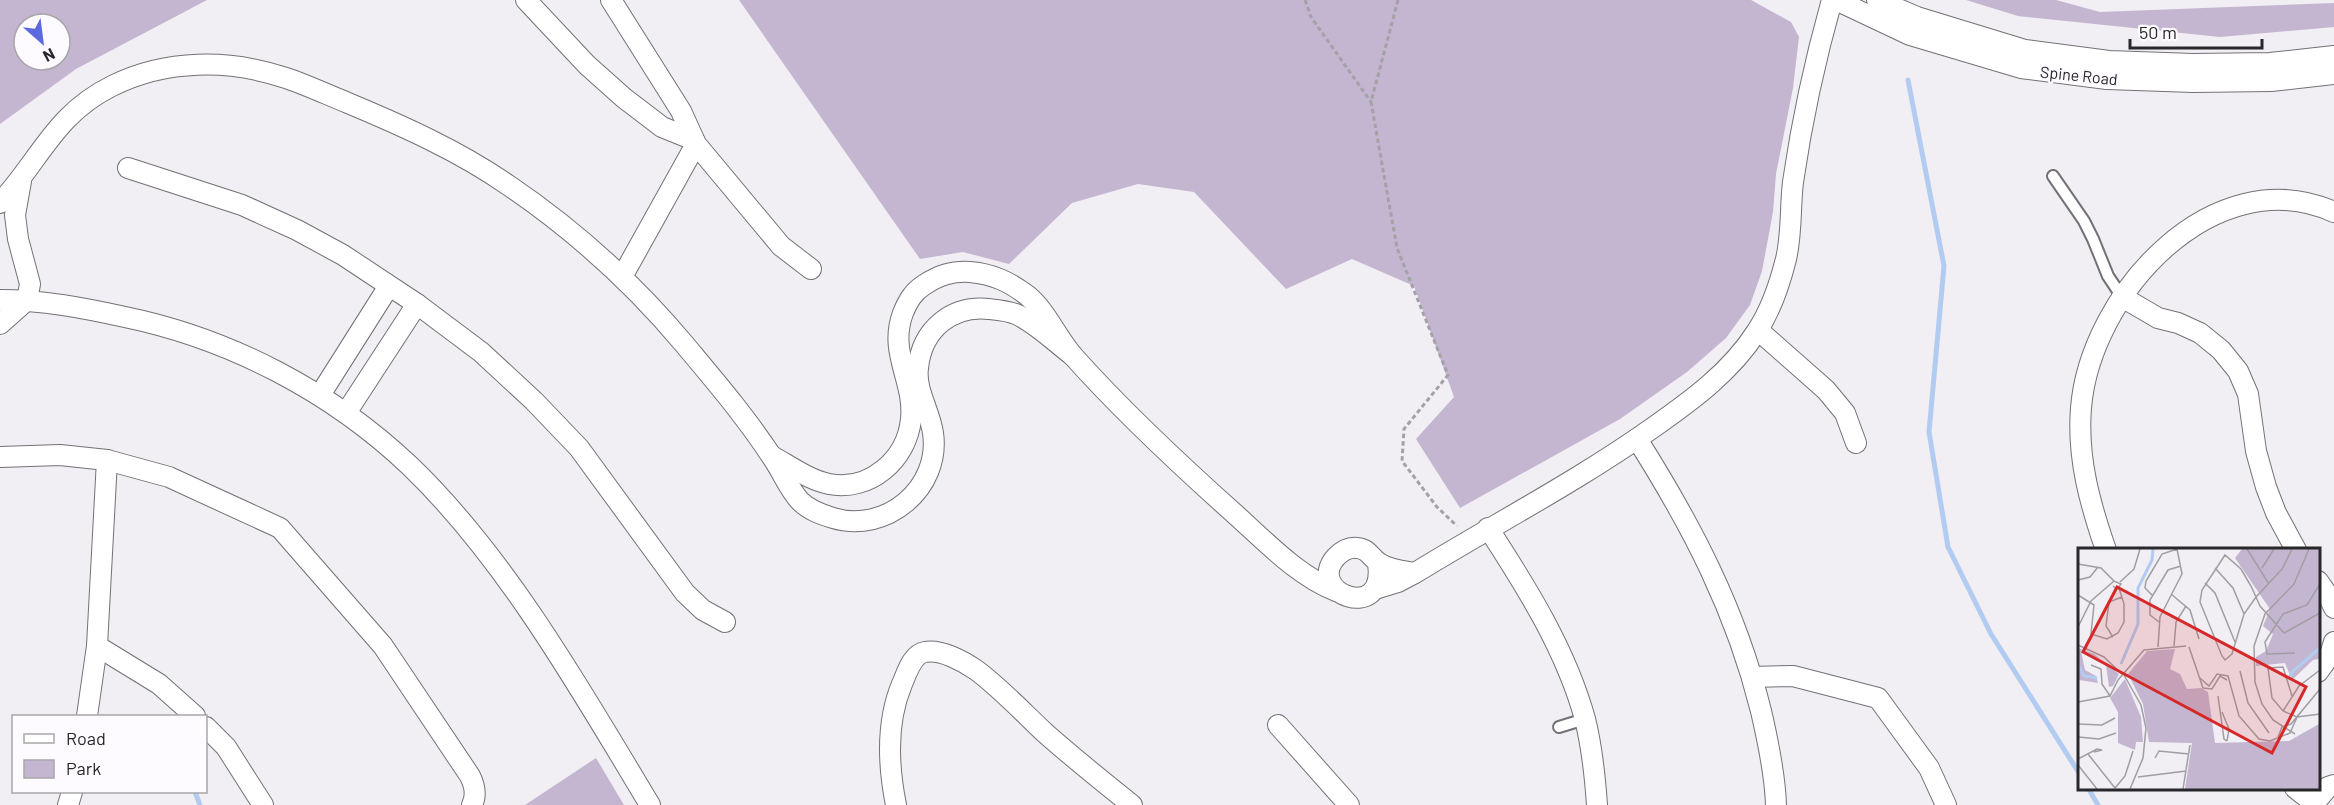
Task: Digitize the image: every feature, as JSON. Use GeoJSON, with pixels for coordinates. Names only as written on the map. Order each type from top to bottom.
{"type":"FeatureCollection","features":[{"type":"Feature","properties":{"kind":"street"},"geometry":{"type":"LineString","coordinates":[[526,0],[580,58],[624,98],[662,127],[695,142]]}},
{"type":"Feature","properties":{"kind":"street"},"geometry":{"type":"LineString","coordinates":[[611,0],[681,111],[695,142],[781,246],[811,269]]}},
{"type":"Feature","properties":{"kind":"street"},"geometry":{"type":"LineString","coordinates":[[772,456],[827,483],[848,486],[868,480],[886,469],[902,449],[912,419],[909,392],[897,341],[898,326],[914,291],[933,278],[950,272],[993,275],[1013,285],[1030,298],[1072,355],[1129,415],[1196,480],[1294,566],[1319,584],[1345,597],[1356,599],[1366,596],[1375,589],[1398,582],[1415,573],[1488,528],[1572,481],[1685,405],[1729,367],[1758,330],[1775,293],[1786,257],[1803,118],[1813,68],[1834,0]]}},
{"type":"Feature","properties":{"kind":"street","name":"Spine Road"},"geometry":{"type":"LineString","coordinates":[[1834,0],[1910,35],[2021,68],[2107,79],[2193,82],[2271,81],[2334,74]]}},
{"type":"Feature","properties":{"kind":"street","name":"Spine Road"},"geometry":{"type":"LineString","coordinates":[[1877,0],[1917,17],[2025,50],[2098,59],[2215,64],[2270,63],[2334,56]]}},
{"type":"Feature","properties":{"kind":"street"},"geometry":{"type":"LineString","coordinates":[[0,203],[21,181],[34,157],[56,128],[82,103],[111,86],[149,70],[193,64],[237,66],[285,77],[442,146],[507,184],[569,232],[622,277],[674,332],[721,388],[772,456],[792,491],[803,504],[818,513],[839,520],[862,521],[880,518],[912,498],[926,479],[933,454],[933,431],[920,392],[917,370],[922,348],[941,321],[959,311],[976,308],[1016,314],[1072,355]]}},
{"type":"Feature","properties":{"kind":"street"},"geometry":{"type":"LineString","coordinates":[[622,277],[695,142]]}},
{"type":"Feature","properties":{"kind":"street"},"geometry":{"type":"LineString","coordinates":[[128,168],[242,206],[297,230],[343,255],[417,304],[481,352],[534,400],[579,448],[685,593],[703,610],[725,622]]}},
{"type":"Feature","properties":{"kind":"street"},"geometry":{"type":"LineString","coordinates":[[0,324],[27,300],[30,284],[18,239],[15,215],[21,181]]}},
{"type":"Feature","properties":{"kind":"street"},"geometry":{"type":"LineString","coordinates":[[2105,548],[2090,503],[2081,455],[2081,407],[2091,361],[2108,320],[2122,297],[2139,273],[2166,247],[2196,226],[2225,210],[2254,201],[2279,198],[2332,207]]}},
{"type":"Feature","properties":{"kind":"street"},"geometry":{"type":"LineString","coordinates":[[320,395],[389,286]]}},
{"type":"Feature","properties":{"kind":"street"},"geometry":{"type":"LineString","coordinates":[[2122,297],[2158,318],[2178,323],[2200,333],[2221,350],[2238,371],[2248,394],[2256,452],[2266,487],[2276,513],[2295,548]]}},
{"type":"Feature","properties":{"kind":"street"},"geometry":{"type":"LineString","coordinates":[[0,300],[27,300],[81,308],[155,323],[219,345],[277,372],[320,395],[346,413],[410,466],[468,529],[518,596],[555,651],[650,805]]}},
{"type":"Feature","properties":{"kind":"street"},"geometry":{"type":"LineString","coordinates":[[346,413],[417,304]]}},
{"type":"Feature","properties":{"kind":"street"},"geometry":{"type":"LineString","coordinates":[[1758,330],[1826,390],[1845,413],[1856,443]]}},
{"type":"Feature","properties":{"kind":"street"},"geometry":{"type":"LineString","coordinates":[[1637,439],[1674,498],[1724,595],[1752,676],[1766,734],[1776,805]]}},
{"type":"Feature","properties":{"kind":"street"},"geometry":{"type":"LineString","coordinates":[[0,457],[60,455],[107,460],[169,477],[280,528],[383,646],[423,704],[475,786],[475,798],[471,805]]}},
{"type":"Feature","properties":{"kind":"street"},"geometry":{"type":"LineString","coordinates":[[87,715],[97,646],[107,460]]}},
{"type":"Feature","properties":{"kind":"street"},"geometry":{"type":"LineString","coordinates":[[1488,528],[1525,585],[1548,627],[1572,683],[1585,719],[1594,766],[1597,805]]}},
{"type":"Feature","properties":{"kind":"street"},"geometry":{"type":"LineString","coordinates":[[1336,591],[1330,577],[1332,562],[1342,551],[1355,548],[1369,552],[1378,563],[1395,571],[1415,573]]}},
{"type":"Feature","properties":{"kind":"street"},"geometry":{"type":"LineString","coordinates":[[1294,566],[1332,562]]}},
{"type":"Feature","properties":{"kind":"street"},"geometry":{"type":"LineString","coordinates":[[1375,589],[1380,576],[1378,563]]}},
{"type":"Feature","properties":{"kind":"street"},"geometry":{"type":"LineString","coordinates":[[2319,582],[2334,608]]}},
{"type":"Feature","properties":{"kind":"street"},"geometry":{"type":"LineString","coordinates":[[97,646],[159,684],[193,715]]}},
{"type":"Feature","properties":{"kind":"street"},"geometry":{"type":"LineString","coordinates":[[896,805],[890,740],[896,699],[911,663],[920,653],[927,651],[941,652],[976,670],[1048,735],[1132,805]]}},
{"type":"Feature","properties":{"kind":"street"},"geometry":{"type":"LineString","coordinates":[[2319,670],[2332,651]]}},
{"type":"Feature","properties":{"kind":"street"},"geometry":{"type":"LineString","coordinates":[[1752,676],[1793,676],[1878,698],[1929,768],[1946,805]]}},
{"type":"Feature","properties":{"kind":"street"},"geometry":{"type":"LineString","coordinates":[[1278,725],[1349,805]]}},
{"type":"Feature","properties":{"kind":"street"},"geometry":{"type":"LineString","coordinates":[[207,728],[226,747],[263,805]]}},
{"type":"Feature","properties":{"kind":"street"},"geometry":{"type":"LineString","coordinates":[[2296,790],[2313,804],[2328,787],[2334,785]]}},
{"type":"Feature","properties":{"kind":"lane"},"geometry":{"type":"LineString","coordinates":[[2053,176],[2084,221],[2108,276],[2122,297]]}},
{"type":"Feature","properties":{"kind":"lane"},"geometry":{"type":"LineString","coordinates":[[1559,727],[1585,719]]}},
{"type":"Feature","properties":{"kind":"path"},"geometry":{"type":"LineString","coordinates":[[1305,0],[1311,17],[1371,102]]}},
{"type":"Feature","properties":{"kind":"path"},"geometry":{"type":"LineString","coordinates":[[1398,0],[1371,102],[1397,248],[1448,375],[1404,429],[1402,461],[1437,507],[1470,539]]}},
{"type":"Feature","properties":{"kind":"green space"},"geometry":{"type":"Polygon","coordinates":[[[0,0],[207,0],[72,72],[72,12],[12,12],[12,72],[72,72],[0,124],[0,0]]]}},
{"type":"Feature","properties":{"kind":"green space"},"geometry":{"type":"Polygon","coordinates":[[[739,0],[1751,0],[1791,22],[1799,37],[1793,88],[1776,174],[1773,212],[1762,271],[1750,305],[1726,338],[1687,372],[1620,419],[1460,508],[1416,439],[1454,397],[1414,286],[1352,259],[1286,289],[1194,192],[1138,184],[1072,203],[1009,264],[963,252],[920,259],[739,0]]]}},
{"type":"Feature","properties":{"kind":"green space"},"geometry":{"type":"Polygon","coordinates":[[[1966,0],[2056,0],[2100,12],[2334,3],[2334,27],[2220,37],[2018,16],[1966,0]]]}},
{"type":"Feature","properties":{"kind":"green space"},"geometry":{"type":"Polygon","coordinates":[[[596,758],[624,805],[525,805],[596,758]]]}},
{"type":"Feature","properties":{"kind":"waterway"},"geometry":{"type":"LineString","coordinates":[[1908,80],[1944,266],[1929,432],[1948,547],[1991,634],[2078,771]]}},
{"type":"Feature","properties":{"kind":"waterway"},"geometry":{"type":"LineString","coordinates":[[2089,790],[2098,805]]}},
{"type":"Feature","properties":{"kind":"waterway"},"geometry":{"type":"LineString","coordinates":[[195,793],[200,805]]}}]}
